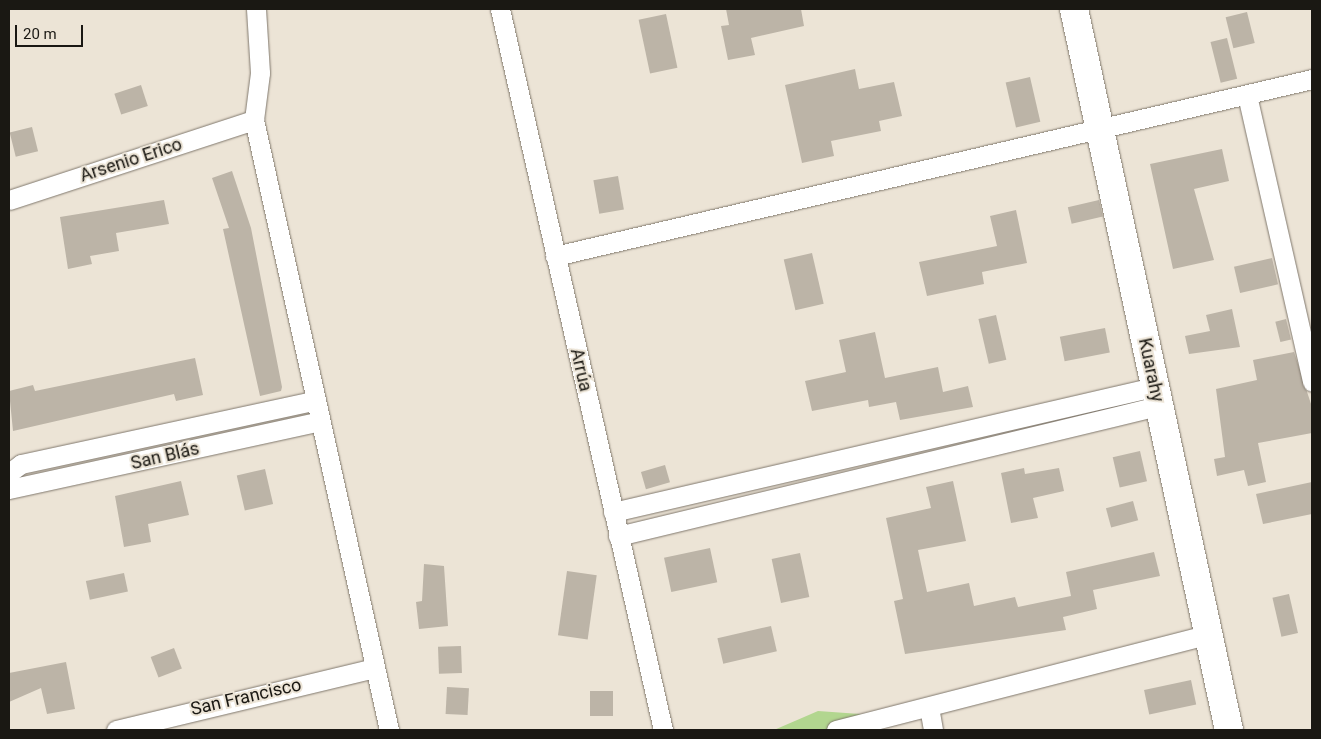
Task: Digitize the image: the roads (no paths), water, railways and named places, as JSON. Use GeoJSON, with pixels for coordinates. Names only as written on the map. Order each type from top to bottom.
{"type":"FeatureCollection","features":[{"type":"Feature","properties":{"kind":"street"},"geometry":{"type":"LineString","coordinates":[[256,9],[260,73],[254,120],[389,730]]}},
{"type":"Feature","properties":{"kind":"street","name":"Arrúa"},"geometry":{"type":"LineString","coordinates":[[500,9],[663,730]]}},
{"type":"Feature","properties":{"kind":"street","name":"Kuarahy"},"geometry":{"type":"LineString","coordinates":[[1074,9],[1207,635],[1229,730]]}},
{"type":"Feature","properties":{"kind":"street"},"geometry":{"type":"LineString","coordinates":[[555,256],[1100,132],[1312,79]]}},
{"type":"Feature","properties":{"kind":"street"},"geometry":{"type":"LineString","coordinates":[[1247,95],[1312,382]]}},
{"type":"Feature","properties":{"kind":"street","name":"Arsenio Erico"},"geometry":{"type":"LineString","coordinates":[[9,200],[254,120]]}},
{"type":"Feature","properties":{"kind":"street"},"geometry":{"type":"LineString","coordinates":[[613,512],[1156,397]]}},
{"type":"Feature","properties":{"kind":"street"},"geometry":{"type":"LineString","coordinates":[[618,536],[1156,397]]}},
{"type":"Feature","properties":{"kind":"street","name":"San Blás"},"geometry":{"type":"LineString","coordinates":[[9,473],[21,464],[316,400]]}},
{"type":"Feature","properties":{"kind":"street","name":"San Blás"},"geometry":{"type":"LineString","coordinates":[[9,489],[320,421]]}},
{"type":"Feature","properties":{"kind":"street"},"geometry":{"type":"LineString","coordinates":[[836,730],[1207,635]]}},
{"type":"Feature","properties":{"kind":"street","name":"San Francisco"},"geometry":{"type":"LineString","coordinates":[[116,730],[376,668]]}},
{"type":"Feature","properties":{"kind":"street"},"geometry":{"type":"LineString","coordinates":[[929,707],[933,730]]}}]}
